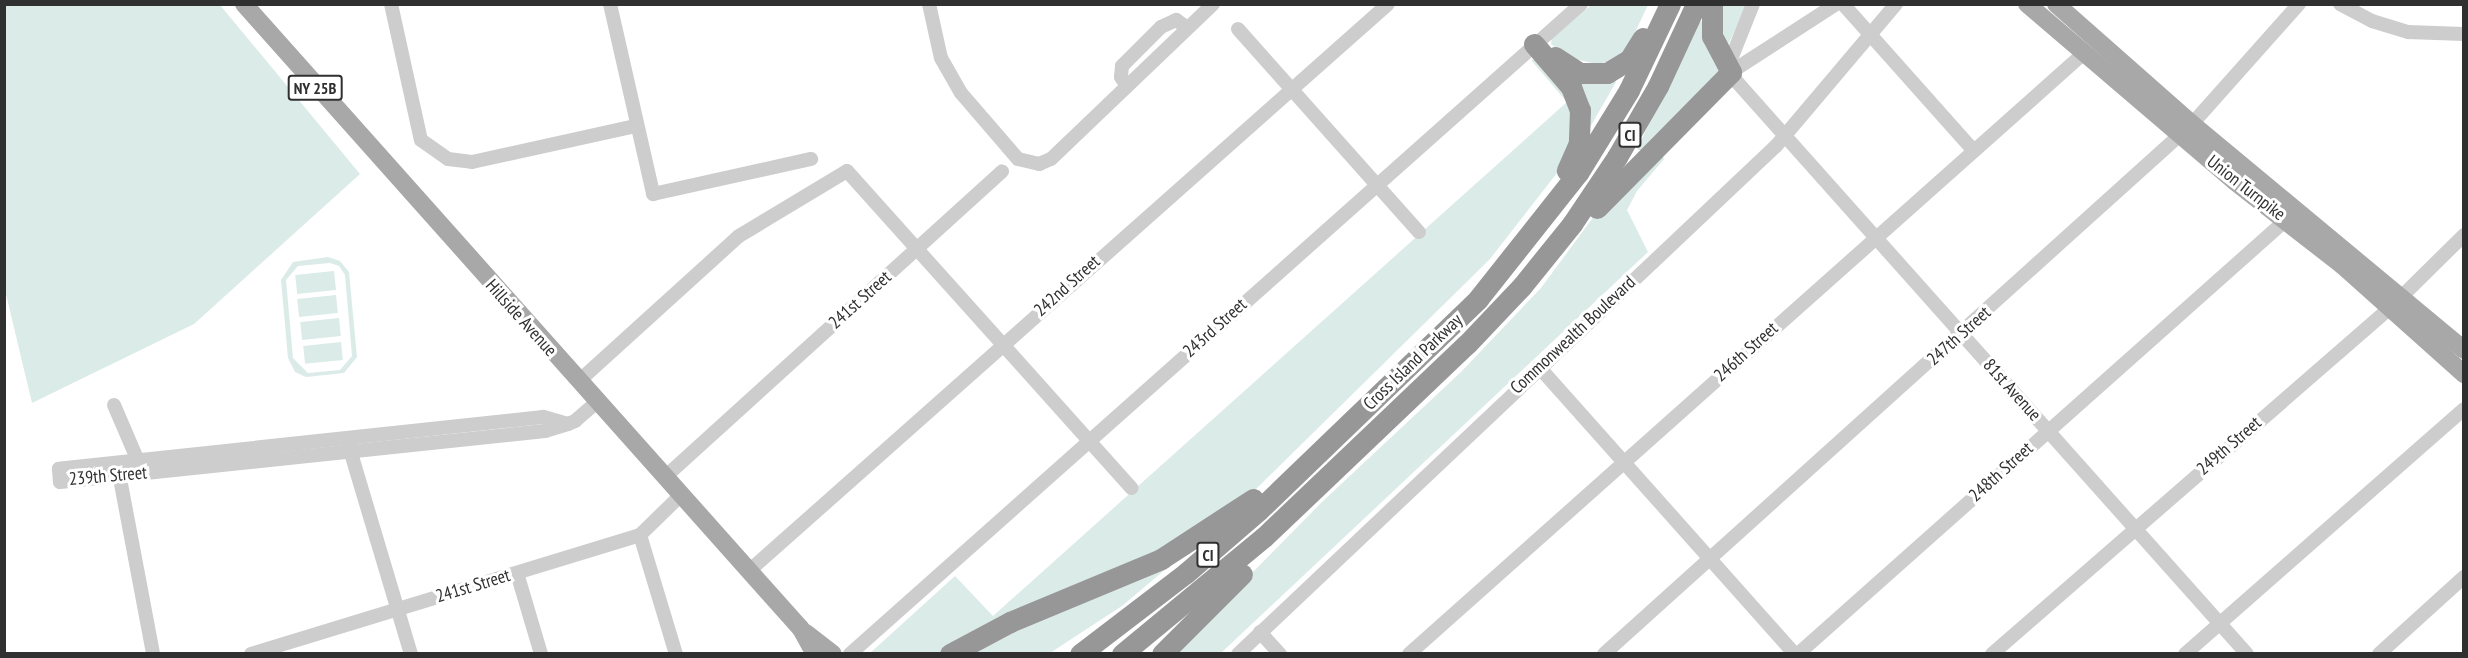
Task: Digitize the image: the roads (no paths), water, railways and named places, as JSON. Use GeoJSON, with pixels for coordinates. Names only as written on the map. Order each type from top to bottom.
{"type":"FeatureCollection","features":[{"type":"Feature","properties":{"kind":"highway"},"geometry":{"type":"LineString","coordinates":[[1537,41],[1572,70],[1606,73],[1635,54],[1659,4]]}},
{"type":"Feature","properties":{"kind":"highway","name":"Cross Island Parkway"},"geometry":{"type":"LineString","coordinates":[[1080,654],[1186,573],[1328,444],[1456,321],[1520,251],[1578,173],[1612,119],[1670,4]]}},
{"type":"Feature","properties":{"kind":"highway","name":"Cross Island Parkway"},"geometry":{"type":"LineString","coordinates":[[1122,654],[1236,562],[1336,469],[1467,344],[1547,255],[1638,121],[1696,4]]}},
{"type":"Feature","properties":{"kind":"highway"},"geometry":{"type":"LineString","coordinates":[[1547,255],[1731,72],[1712,36],[1712,4]]}},
{"type":"Feature","properties":{"kind":"highway"},"geometry":{"type":"LineString","coordinates":[[1520,251],[1546,200],[1574,160],[1581,135],[1580,110],[1574,93],[1537,41]]}},
{"type":"Feature","properties":{"kind":"highway"},"geometry":{"type":"LineString","coordinates":[[950,654],[1010,622],[1128,576],[1177,551],[1328,444]]}},
{"type":"Feature","properties":{"kind":"highway"},"geometry":{"type":"LineString","coordinates":[[1162,654],[1285,532],[1336,469]]}},
{"type":"Feature","properties":{"kind":"main road","name":"Hillside Avenue"},"geometry":{"type":"LineString","coordinates":[[244,4],[801,629],[833,654]]}},
{"type":"Feature","properties":{"kind":"main road","name":"Union Turnpike"},"geometry":{"type":"LineString","coordinates":[[2027,4],[2084,53],[2186,130],[2397,301],[2463,374]]}},
{"type":"Feature","properties":{"kind":"main road","name":"Union Turnpike"},"geometry":{"type":"LineString","coordinates":[[2056,4],[2186,130],[2286,220],[2463,350]]}},
{"type":"Feature","properties":{"kind":"main road","name":"Hillside Avenue"},"geometry":{"type":"LineString","coordinates":[[801,629],[815,654]]}},
{"type":"Feature","properties":{"kind":"street"},"geometry":{"type":"LineString","coordinates":[[391,4],[421,140],[448,159],[472,162],[636,126]]}},
{"type":"Feature","properties":{"kind":"street"},"geometry":{"type":"LineString","coordinates":[[610,4],[653,194],[811,159]]}},
{"type":"Feature","properties":{"kind":"street"},"geometry":{"type":"LineString","coordinates":[[929,4],[941,58],[961,93],[1018,159],[1039,164],[1051,159],[1213,4]]}},
{"type":"Feature","properties":{"kind":"street","name":"242nd Street"},"geometry":{"type":"LineString","coordinates":[[749,571],[1290,88],[1388,4]]}},
{"type":"Feature","properties":{"kind":"street","name":"243rd Street"},"geometry":{"type":"LineString","coordinates":[[850,654],[1581,4]]}},
{"type":"Feature","properties":{"kind":"street"},"geometry":{"type":"LineString","coordinates":[[1731,72],[1734,48],[1753,4]]}},
{"type":"Feature","properties":{"kind":"street"},"geometry":{"type":"LineString","coordinates":[[1731,72],[1836,4]]}},
{"type":"Feature","properties":{"kind":"street"},"geometry":{"type":"LineString","coordinates":[[1843,4],[1973,150]]}},
{"type":"Feature","properties":{"kind":"street","name":"Commonwealth Boulevard"},"geometry":{"type":"LineString","coordinates":[[1238,654],[1784,136],[1896,4]]}},
{"type":"Feature","properties":{"kind":"street","name":"247th Street"},"geometry":{"type":"LineString","coordinates":[[1604,654],[2186,130],[2300,4]]}},
{"type":"Feature","properties":{"kind":"street"},"geometry":{"type":"LineString","coordinates":[[2340,4],[2372,21],[2408,32],[2463,34]]}},
{"type":"Feature","properties":{"kind":"street"},"geometry":{"type":"LineString","coordinates":[[1127,86],[1121,77],[1122,66],[1161,27],[1176,20],[1188,28]]}},
{"type":"Feature","properties":{"kind":"street"},"geometry":{"type":"LineString","coordinates":[[1238,29],[1419,232]]}},
{"type":"Feature","properties":{"kind":"street","name":"246th Street"},"geometry":{"type":"LineString","coordinates":[[1409,654],[2084,53]]}},
{"type":"Feature","properties":{"kind":"street","name":"81st Avenue"},"geometry":{"type":"LineString","coordinates":[[1731,72],[1784,136],[2247,654]]}},
{"type":"Feature","properties":{"kind":"street"},"geometry":{"type":"LineString","coordinates":[[579,381],[739,236],[847,171],[1131,488]]}},
{"type":"Feature","properties":{"kind":"street","name":"241st Street"},"geometry":{"type":"LineString","coordinates":[[665,477],[1002,171]]}},
{"type":"Feature","properties":{"kind":"street","name":"248th Street"},"geometry":{"type":"LineString","coordinates":[[1797,654],[2286,220]]}},
{"type":"Feature","properties":{"kind":"street","name":"249th Street"},"geometry":{"type":"LineString","coordinates":[[1992,654],[2134,527],[2397,301],[2463,235]]}},
{"type":"Feature","properties":{"kind":"street"},"geometry":{"type":"LineString","coordinates":[[1539,367],[1797,654]]}},
{"type":"Feature","properties":{"kind":"street","name":"239th Street"},"geometry":{"type":"LineString","coordinates":[[118,469],[138,461],[545,432],[568,424],[597,402]]}},
{"type":"Feature","properties":{"kind":"street"},"geometry":{"type":"LineString","coordinates":[[114,405],[138,461]]}},
{"type":"Feature","properties":{"kind":"street"},"geometry":{"type":"LineString","coordinates":[[2186,654],[2463,409]]}},
{"type":"Feature","properties":{"kind":"street"},"geometry":{"type":"LineString","coordinates":[[348,445],[411,654]]}},
{"type":"Feature","properties":{"kind":"street","name":"239th Street"},"geometry":{"type":"LineString","coordinates":[[118,469],[348,445]]}},
{"type":"Feature","properties":{"kind":"street"},"geometry":{"type":"LineString","coordinates":[[118,469],[153,654]]}},
{"type":"Feature","properties":{"kind":"street","name":"241st Street"},"geometry":{"type":"LineString","coordinates":[[251,654],[280,649],[398,609],[640,535],[681,495]]}},
{"type":"Feature","properties":{"kind":"street"},"geometry":{"type":"LineString","coordinates":[[640,535],[676,654]]}},
{"type":"Feature","properties":{"kind":"street"},"geometry":{"type":"LineString","coordinates":[[517,573],[542,654]]}},
{"type":"Feature","properties":{"kind":"street"},"geometry":{"type":"LineString","coordinates":[[2379,654],[2463,577]]}},
{"type":"Feature","properties":{"kind":"street"},"geometry":{"type":"LineString","coordinates":[[1260,632],[1280,654]]}}]}
